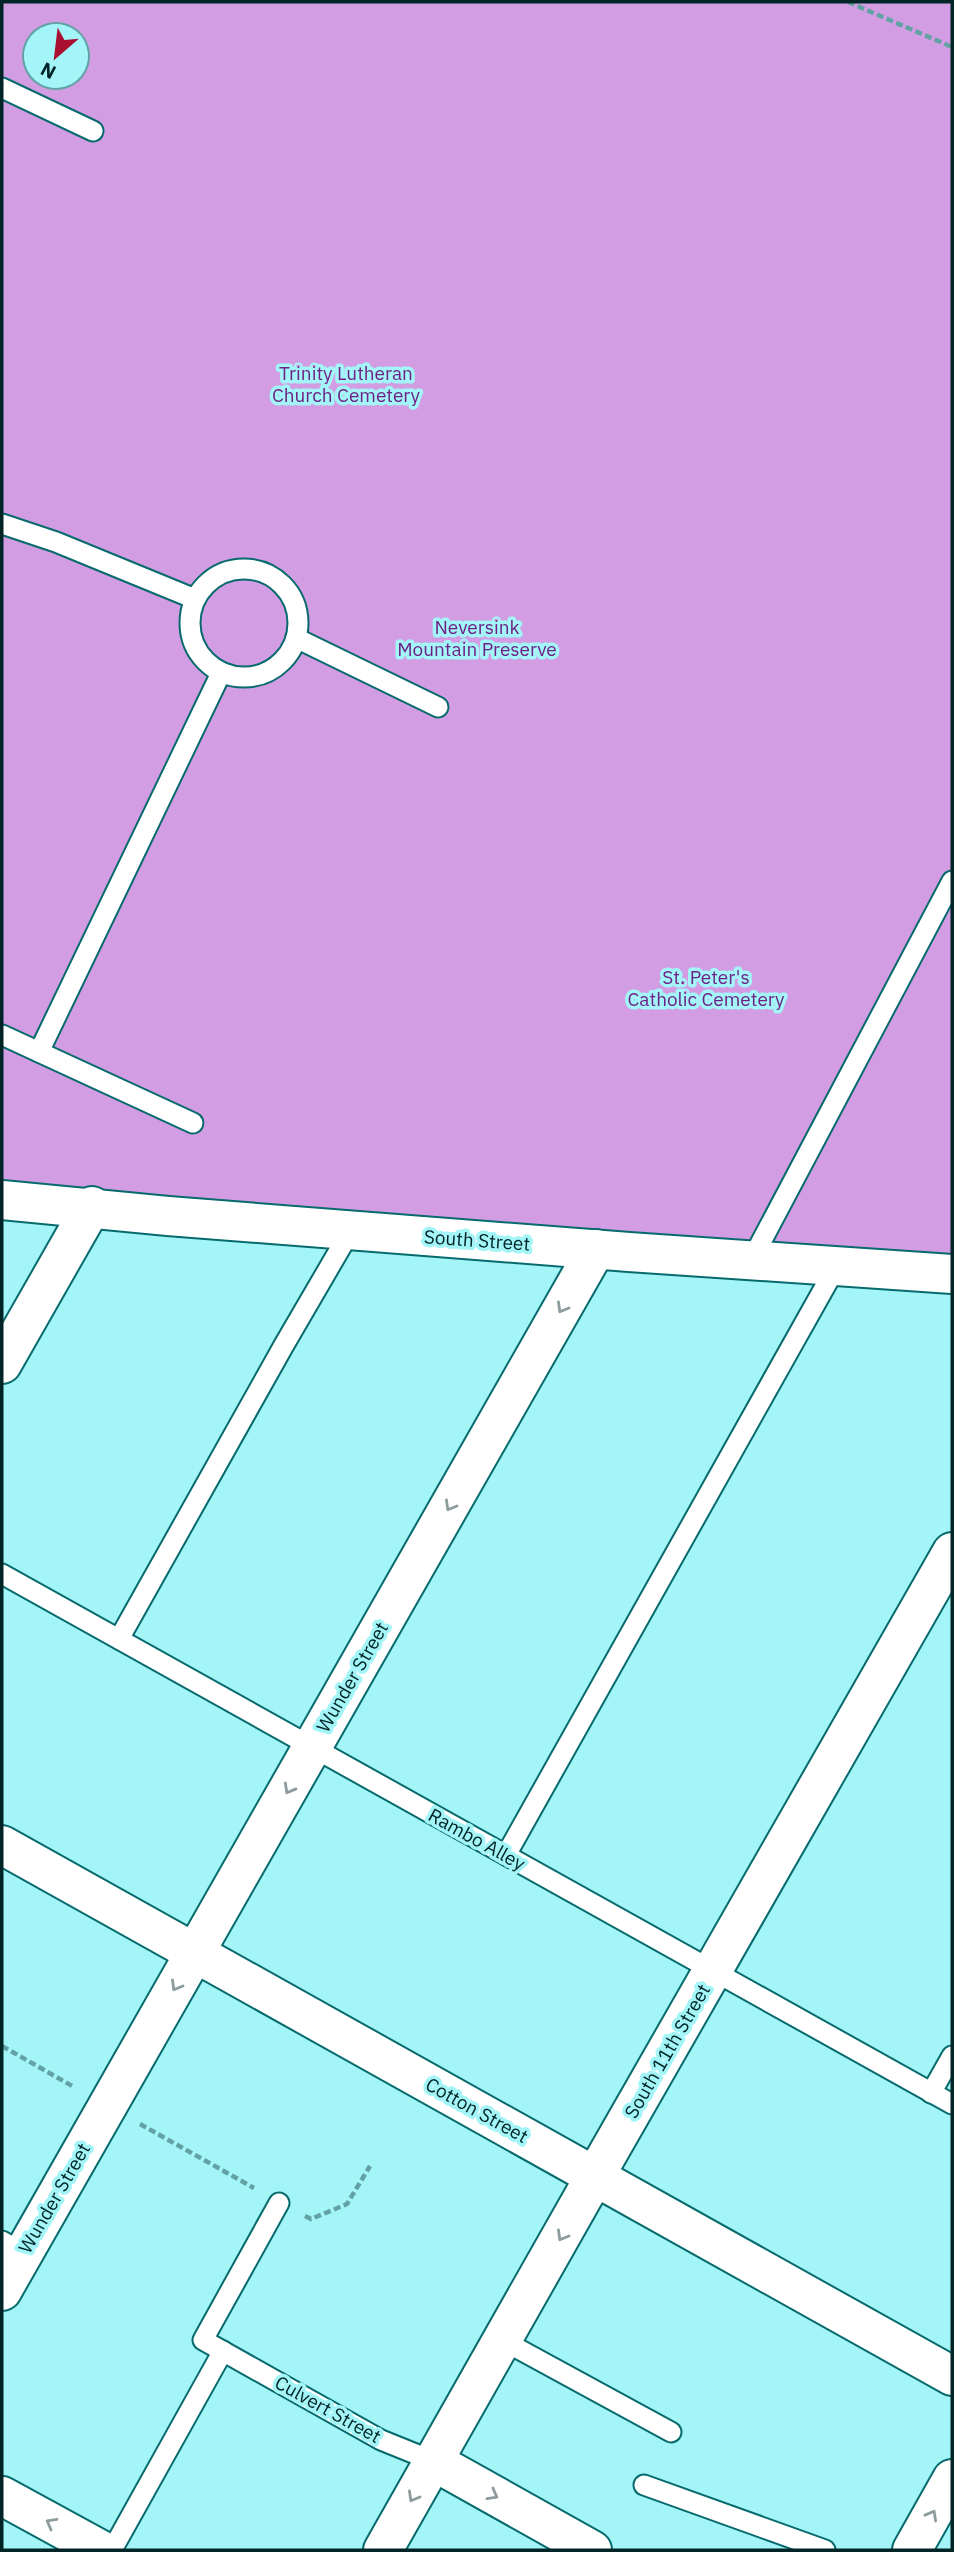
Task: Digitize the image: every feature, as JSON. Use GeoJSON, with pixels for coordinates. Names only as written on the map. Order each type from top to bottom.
{"type":"FeatureCollection","features":[{"type":"Feature","properties":{"kind":"street","name":"South Street"},"geometry":{"type":"LineString","coordinates":[[2,1199],[92,1206],[168,1216],[952,1274]]}},
{"type":"Feature","properties":{"kind":"street"},"geometry":{"type":"LineString","coordinates":[[2,1364],[92,1206]]}},
{"type":"Feature","properties":{"kind":"street","name":"Wunder Street"},"geometry":{"type":"LineString","coordinates":[[2,2291],[13,2247],[107,2106],[596,1249]]}},
{"type":"Feature","properties":{"kind":"street","name":"South 11th Street"},"geometry":{"type":"LineString","coordinates":[[383,2550],[952,1552]]}},
{"type":"Feature","properties":{"kind":"street","name":"Cotton Street"},"geometry":{"type":"LineString","coordinates":[[2,1845],[952,2376]]}},
{"type":"Feature","properties":{"kind":"street","name":"Culvert Street"},"geometry":{"type":"LineString","coordinates":[[433,2461],[592,2550]]}},
{"type":"Feature","properties":{"kind":"street"},"geometry":{"type":"LineString","coordinates":[[912,2550],[952,2479]]}},
{"type":"Feature","properties":{"kind":"street"},"geometry":{"type":"LineString","coordinates":[[2,2496],[100,2550]]}},
{"type":"Feature","properties":{"kind":"lane"},"geometry":{"type":"LineString","coordinates":[[2,88],[93,131]]}},
{"type":"Feature","properties":{"kind":"lane"},"geometry":{"type":"LineString","coordinates":[[2,524],[56,542],[195,598]]}},
{"type":"Feature","properties":{"kind":"lane"},"geometry":{"type":"LineString","coordinates":[[236,569],[253,569],[270,575],[284,587],[294,602],[298,620],[296,638],[288,655],[275,668],[258,675],[240,677],[221,673],[207,663],[196,650],[190,633],[190,615],[195,598],[212,579],[236,569]]}},
{"type":"Feature","properties":{"kind":"lane"},"geometry":{"type":"LineString","coordinates":[[296,638],[438,707]]}},
{"type":"Feature","properties":{"kind":"lane"},"geometry":{"type":"LineString","coordinates":[[39,1052],[221,673]]}},
{"type":"Feature","properties":{"kind":"lane"},"geometry":{"type":"LineString","coordinates":[[751,1261],[952,881]]}},
{"type":"Feature","properties":{"kind":"lane"},"geometry":{"type":"LineString","coordinates":[[2,1035],[193,1123]]}},
{"type":"Feature","properties":{"kind":"lane"},"geometry":{"type":"LineString","coordinates":[[120,1639],[351,1230]]}},
{"type":"Feature","properties":{"kind":"lane"},"geometry":{"type":"LineString","coordinates":[[506,1855],[836,1267]]}},
{"type":"Feature","properties":{"kind":"lane","name":"Rambo Alley"},"geometry":{"type":"LineString","coordinates":[[2,1574],[952,2104]]}},
{"type":"Feature","properties":{"kind":"lane"},"geometry":{"type":"LineString","coordinates":[[931,2093],[952,2056]]}},
{"type":"Feature","properties":{"kind":"lane","name":"Culvert Street"},"geometry":{"type":"LineString","coordinates":[[279,2203],[203,2340],[380,2440],[433,2461]]}},
{"type":"Feature","properties":{"kind":"lane"},"geometry":{"type":"LineString","coordinates":[[502,2340],[671,2432]]}},
{"type":"Feature","properties":{"kind":"lane"},"geometry":{"type":"LineString","coordinates":[[111,2550],[223,2351]]}},
{"type":"Feature","properties":{"kind":"lane"},"geometry":{"type":"LineString","coordinates":[[644,2485],[825,2550]]}},
{"type":"Feature","properties":{"kind":"path"},"geometry":{"type":"LineString","coordinates":[[848,2],[952,47]]}},
{"type":"Feature","properties":{"kind":"path"},"geometry":{"type":"LineString","coordinates":[[2,2046],[311,2219],[347,2204],[370,2166]]}},
{"type":"Feature","properties":{"kind":"green space","name":"Neversink Mountain Preserve"},"geometry":{"type":"Polygon","coordinates":[[[2,2],[952,2],[952,1274],[2,1200],[2,2]]]}},
{"type":"Feature","properties":{"kind":"park label","name":"Trinity Lutheran Church Cemetery"},"geometry":{"type":"Point","coordinates":[346,384]}},
{"type":"Feature","properties":{"kind":"park label","name":"St. Peter's Catholic Cemetery"},"geometry":{"type":"Point","coordinates":[706,988]}}]}
